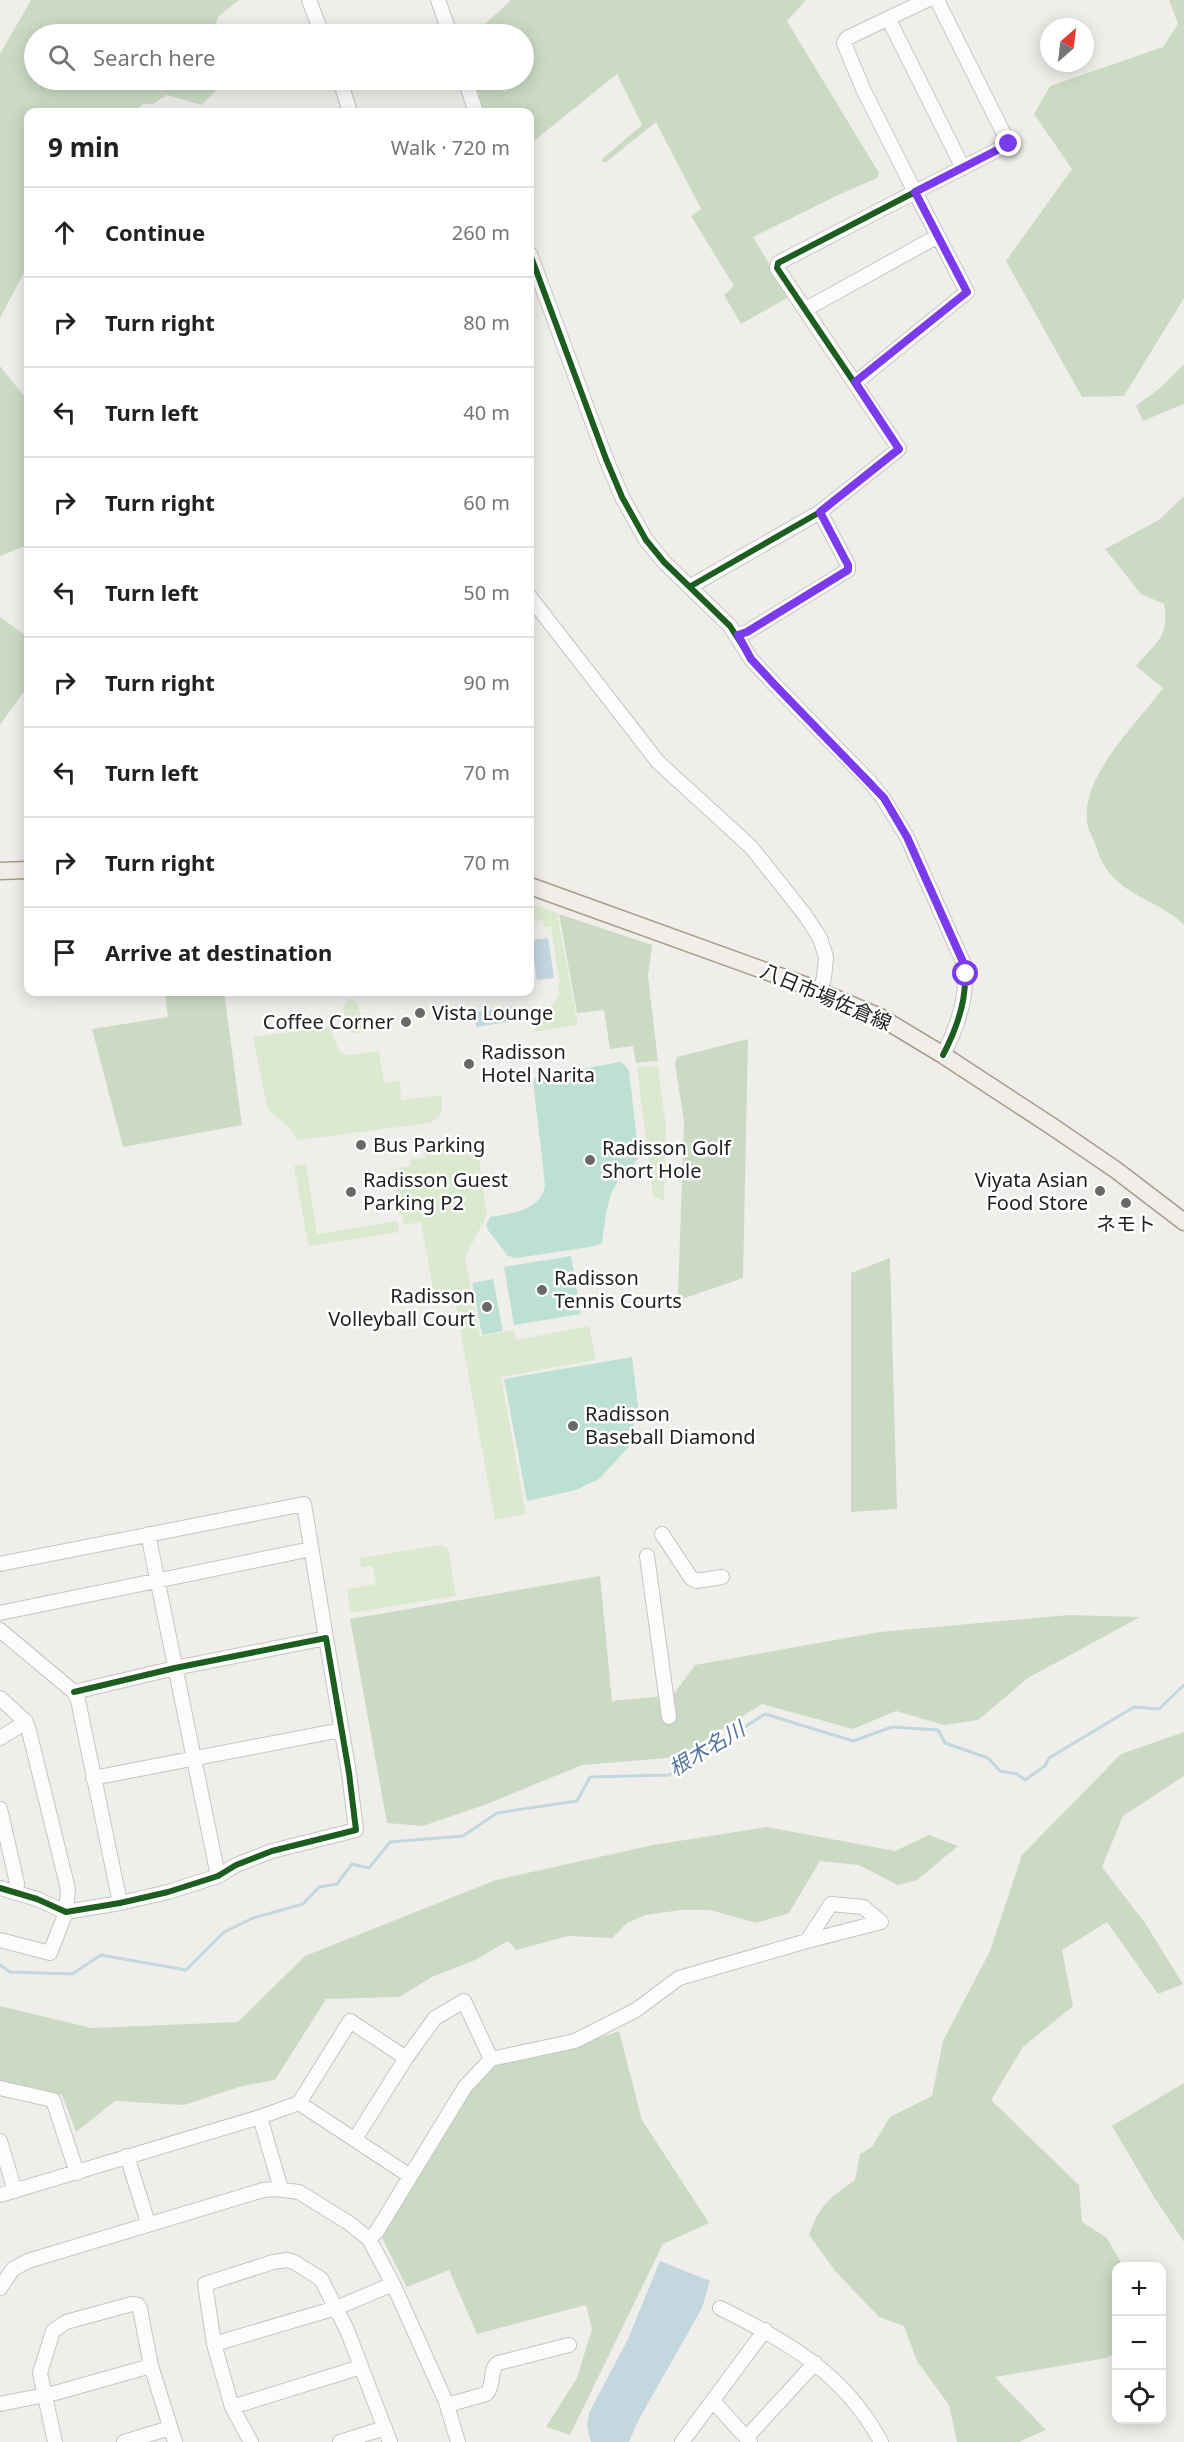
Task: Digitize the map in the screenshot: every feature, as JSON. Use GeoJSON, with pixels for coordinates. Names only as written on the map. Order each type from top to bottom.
{"type":"FeatureCollection","features":[{"type":"Feature","properties":{"kind":"main road"},"geometry":{"type":"LineString","coordinates":[[0,871],[24,870]]}},
{"type":"Feature","properties":{"kind":"main road","name":"八日市場佐倉線"},"geometry":{"type":"LineString","coordinates":[[534,887],[820,990],[880,1017],[943,1054],[1116,1170],[1184,1222]]}},
{"type":"Feature","properties":{"kind":"street"},"geometry":{"type":"LineString","coordinates":[[309,0],[318,24]]}},
{"type":"Feature","properties":{"kind":"street"},"geometry":{"type":"LineString","coordinates":[[438,0],[446,24]]}},
{"type":"Feature","properties":{"kind":"street"},"geometry":{"type":"LineString","coordinates":[[855,382],[967,292],[863,89],[844,43],[847,38],[927,0]]}},
{"type":"Feature","properties":{"kind":"street"},"geometry":{"type":"LineString","coordinates":[[691,586],[820,512],[899,449],[777,268],[778,263],[1009,144],[937,0]]}},
{"type":"Feature","properties":{"kind":"street"},"geometry":{"type":"LineString","coordinates":[[888,18],[963,168]]}},
{"type":"Feature","properties":{"kind":"street"},"geometry":{"type":"LineString","coordinates":[[343,90],[349,108]]}},
{"type":"Feature","properties":{"kind":"street"},"geometry":{"type":"LineString","coordinates":[[468,90],[475,108]]}},
{"type":"Feature","properties":{"kind":"street"},"geometry":{"type":"LineString","coordinates":[[806,309],[938,236]]}},
{"type":"Feature","properties":{"kind":"street"},"geometry":{"type":"LineString","coordinates":[[534,265],[567,358],[622,497],[646,540],[655,552],[738,635],[751,659],[774,684],[884,798],[907,837],[963,962],[966,974],[956,1030],[943,1054]]}},
{"type":"Feature","properties":{"kind":"street"},"geometry":{"type":"LineString","coordinates":[[738,635],[747,632],[848,570],[848,565],[820,512]]}},
{"type":"Feature","properties":{"kind":"street"},"geometry":{"type":"LineString","coordinates":[[534,602],[658,762],[751,847],[805,915],[820,938],[826,957],[820,990]]}},
{"type":"Feature","properties":{"kind":"street"},"geometry":{"type":"LineString","coordinates":[[0,1564],[304,1504],[357,1825],[356,1830],[272,1851],[236,1865],[218,1876],[168,1892],[120,1903],[66,1912],[0,1888]]}},
{"type":"Feature","properties":{"kind":"street"},"geometry":{"type":"LineString","coordinates":[[148,1534],[218,1876]]}},
{"type":"Feature","properties":{"kind":"street"},"geometry":{"type":"LineString","coordinates":[[662,1534],[691,1578],[696,1581],[722,1577]]}},
{"type":"Feature","properties":{"kind":"street"},"geometry":{"type":"LineString","coordinates":[[0,1613],[311,1549]]}},
{"type":"Feature","properties":{"kind":"street"},"geometry":{"type":"LineString","coordinates":[[646,1556],[669,1717]]}},
{"type":"Feature","properties":{"kind":"street"},"geometry":{"type":"LineString","coordinates":[[0,1630],[74,1692],[78,1700],[120,1903]]}},
{"type":"Feature","properties":{"kind":"street"},"geometry":{"type":"LineString","coordinates":[[74,1692],[175,1668],[326,1638]]}},
{"type":"Feature","properties":{"kind":"street"},"geometry":{"type":"LineString","coordinates":[[0,1698],[26,1722],[68,1889],[66,1912],[50,1953],[0,1940]]}},
{"type":"Feature","properties":{"kind":"street"},"geometry":{"type":"LineString","coordinates":[[0,1738],[26,1722]]}},
{"type":"Feature","properties":{"kind":"street"},"geometry":{"type":"LineString","coordinates":[[93,1778],[341,1730]]}},
{"type":"Feature","properties":{"kind":"street"},"geometry":{"type":"LineString","coordinates":[[0,1809],[17,1883],[16,1893]]}},
{"type":"Feature","properties":{"kind":"street"},"geometry":{"type":"LineString","coordinates":[[369,2239],[377,2231],[465,2087],[490,2059],[575,2041],[636,2010],[679,1978],[881,1922],[863,1907],[831,1904],[807,1941]]}},
{"type":"Feature","properties":{"kind":"street"},"geometry":{"type":"LineString","coordinates":[[355,2139],[406,2058],[435,2019],[464,2001],[490,2059]]}},
{"type":"Feature","properties":{"kind":"street"},"geometry":{"type":"LineString","coordinates":[[0,2195],[260,2117],[299,2103],[350,2021],[406,2058]]}},
{"type":"Feature","properties":{"kind":"street"},"geometry":{"type":"LineString","coordinates":[[0,2088],[54,2100],[77,2173]]}},
{"type":"Feature","properties":{"kind":"street"},"geometry":{"type":"LineString","coordinates":[[299,2103],[410,2176]]}},
{"type":"Feature","properties":{"kind":"street"},"geometry":{"type":"LineString","coordinates":[[260,2117],[281,2189]]}},
{"type":"Feature","properties":{"kind":"street"},"geometry":{"type":"LineString","coordinates":[[0,2141],[15,2191]]}},
{"type":"Feature","properties":{"kind":"street"},"geometry":{"type":"LineString","coordinates":[[127,2156],[148,2223]]}},
{"type":"Feature","properties":{"kind":"street"},"geometry":{"type":"LineString","coordinates":[[0,2288],[13,2269],[28,2261],[263,2190],[281,2189],[299,2192],[369,2239],[393,2284],[447,2405],[458,2442]]}},
{"type":"Feature","properties":{"kind":"street"},"geometry":{"type":"LineString","coordinates":[[251,2442],[232,2408],[214,2344],[206,2284],[273,2262],[287,2260],[321,2278],[361,2367],[390,2442]]}},
{"type":"Feature","properties":{"kind":"street"},"geometry":{"type":"LineString","coordinates":[[214,2344],[336,2308],[393,2284]]}},
{"type":"Feature","properties":{"kind":"street"},"geometry":{"type":"LineString","coordinates":[[55,2442],[40,2373],[53,2331],[66,2322],[138,2305],[151,2366],[175,2442]]}},
{"type":"Feature","properties":{"kind":"street"},"geometry":{"type":"LineString","coordinates":[[720,2308],[765,2330],[816,2363],[868,2416],[881,2442]]}},
{"type":"Feature","properties":{"kind":"street"},"geometry":{"type":"LineString","coordinates":[[682,2442],[765,2330]]}},
{"type":"Feature","properties":{"kind":"street"},"geometry":{"type":"LineString","coordinates":[[447,2405],[486,2394],[492,2385],[492,2369],[498,2363],[568,2345]]}},
{"type":"Feature","properties":{"kind":"street"},"geometry":{"type":"LineString","coordinates":[[713,2401],[748,2440],[816,2363]]}},
{"type":"Feature","properties":{"kind":"street"},"geometry":{"type":"LineString","coordinates":[[0,2404],[45,2395],[151,2366]]}},
{"type":"Feature","properties":{"kind":"street"},"geometry":{"type":"LineString","coordinates":[[232,2408],[361,2367]]}},
{"type":"Feature","properties":{"kind":"street"},"geometry":{"type":"LineString","coordinates":[[124,2442],[170,2428]]}},
{"type":"Feature","properties":{"kind":"street"},"geometry":{"type":"LineString","coordinates":[[340,2442],[385,2428]]}},
{"type":"Feature","properties":{"kind":"green space"},"geometry":{"type":"Polygon","coordinates":[[[31,0],[239,0],[219,16],[216,24],[24,24],[24,90],[217,90],[201,105],[167,95],[153,104],[143,104],[138,108],[24,108],[24,273],[0,318],[0,54],[31,0]]]}},
{"type":"Feature","properties":{"kind":"green space"},"geometry":{"type":"Polygon","coordinates":[[[511,0],[806,0],[787,21],[879,173],[877,178],[753,237],[789,297],[741,324],[724,295],[734,286],[691,216],[701,209],[656,122],[605,163],[601,160],[642,125],[617,74],[534,141],[534,108],[483,108],[477,90],[534,90],[534,24],[485,24],[511,0]]]}},
{"type":"Feature","properties":{"kind":"green space"},"geometry":{"type":"Polygon","coordinates":[[[1169,0],[1184,0],[1184,298],[1124,396],[1082,397],[1006,261],[1072,169],[1034,114],[1050,86],[1163,47],[1178,24],[1169,0]]]}},
{"type":"Feature","properties":{"kind":"green space"},"geometry":{"type":"Polygon","coordinates":[[[1184,364],[1184,404],[1143,421],[1136,406],[1160,388],[1184,364]]]}},
{"type":"Feature","properties":{"kind":"green space"},"geometry":{"type":"Polygon","coordinates":[[[0,366],[24,396],[24,547],[0,556],[0,366]]]}},
{"type":"Feature","properties":{"kind":"green space"},"geometry":{"type":"Polygon","coordinates":[[[1184,496],[1184,925],[1120,884],[1112,876],[1102,861],[1087,822],[1088,804],[1093,786],[1102,768],[1113,750],[1163,688],[1136,666],[1155,645],[1163,632],[1164,604],[1141,594],[1105,549],[1159,520],[1184,496]]]}},
{"type":"Feature","properties":{"kind":"green space"},"geometry":{"type":"Polygon","coordinates":[[[0,617],[24,634],[24,692],[0,725],[0,617]]]}},
{"type":"Feature","properties":{"kind":"green space"},"geometry":{"type":"Polygon","coordinates":[[[534,904],[557,913],[578,1025],[533,1032],[559,996],[558,986],[560,985],[551,926],[544,927],[542,920],[534,921],[534,904]]]}},
{"type":"Feature","properties":{"kind":"green space"},"geometry":{"type":"Polygon","coordinates":[[[559,914],[652,945],[648,976],[658,1061],[636,1063],[633,1046],[610,1049],[604,1010],[577,1013],[559,914]]]}},
{"type":"Feature","properties":{"kind":"green space"},"geometry":{"type":"Polygon","coordinates":[[[165,996],[225,996],[242,1125],[123,1147],[92,1029],[168,1017],[165,996]]]}},
{"type":"Feature","properties":{"kind":"green space"},"geometry":{"type":"Polygon","coordinates":[[[349,999],[358,1003],[362,1027],[359,1032],[350,1032],[346,1026],[343,1007],[349,999]]]}},
{"type":"Feature","properties":{"kind":"green space"},"geometry":{"type":"Polygon","coordinates":[[[331,1027],[341,1052],[351,1055],[379,1051],[384,1083],[400,1080],[401,1100],[441,1095],[440,1115],[430,1123],[298,1140],[291,1129],[268,1110],[253,1037],[331,1027]]]}},
{"type":"Feature","properties":{"kind":"green space"},"geometry":{"type":"Polygon","coordinates":[[[748,1039],[743,1278],[682,1299],[678,1294],[684,1122],[675,1063],[677,1057],[748,1039]]]}},
{"type":"Feature","properties":{"kind":"green space","name":"Radisson Golf Short Hole"},"geometry":{"type":"Polygon","coordinates":[[[620,1062],[629,1071],[639,1156],[617,1182],[610,1196],[602,1243],[596,1246],[517,1258],[508,1256],[488,1230],[486,1225],[490,1217],[516,1212],[532,1205],[542,1194],[545,1185],[533,1081],[536,1077],[620,1062]]]}},
{"type":"Feature","properties":{"kind":"green space"},"geometry":{"type":"Polygon","coordinates":[[[658,1066],[666,1127],[664,1201],[653,1196],[637,1067],[658,1066]]]}},
{"type":"Feature","properties":{"kind":"green space"},"geometry":{"type":"Polygon","coordinates":[[[476,1139],[487,1215],[465,1257],[480,1336],[514,1330],[516,1340],[589,1326],[596,1360],[501,1377],[526,1514],[495,1520],[454,1296],[435,1299],[421,1222],[403,1225],[402,1214],[399,1214],[392,1169],[411,1166],[410,1160],[425,1158],[423,1146],[476,1139]]]}},
{"type":"Feature","properties":{"kind":"green space"},"geometry":{"type":"Polygon","coordinates":[[[306,1164],[317,1234],[397,1221],[399,1232],[310,1246],[294,1166],[306,1164]]]}},
{"type":"Feature","properties":{"kind":"green space","name":"Radisson Tennis Courts"},"geometry":{"type":"Polygon","coordinates":[[[571,1256],[581,1314],[514,1325],[504,1267],[571,1256]]]}},
{"type":"Feature","properties":{"kind":"green space"},"geometry":{"type":"Polygon","coordinates":[[[890,1258],[897,1509],[851,1512],[851,1273],[890,1258]]]}},
{"type":"Feature","properties":{"kind":"green space","name":"Radisson Volleyball Court"},"geometry":{"type":"Polygon","coordinates":[[[493,1279],[503,1331],[482,1335],[472,1283],[493,1279]]]}},
{"type":"Feature","properties":{"kind":"green space","name":"Radisson Baseball Diamond"},"geometry":{"type":"Polygon","coordinates":[[[632,1357],[638,1406],[629,1447],[599,1479],[576,1490],[527,1501],[504,1379],[632,1357]]]}},
{"type":"Feature","properties":{"kind":"green space"},"geometry":{"type":"Polygon","coordinates":[[[441,1545],[448,1548],[456,1596],[351,1613],[347,1589],[376,1584],[373,1566],[361,1567],[360,1558],[441,1545]]]}},
{"type":"Feature","properties":{"kind":"green space"},"geometry":{"type":"Polygon","coordinates":[[[600,1576],[612,1701],[673,1695],[695,1665],[880,1632],[1069,1615],[1140,1617],[1028,1678],[978,1720],[944,1725],[896,1711],[853,1729],[762,1704],[678,1757],[582,1765],[487,1804],[423,1826],[387,1823],[350,1619],[600,1576]]]}},
{"type":"Feature","properties":{"kind":"green space"},"geometry":{"type":"Polygon","coordinates":[[[1184,1732],[1184,1776],[1123,1816],[1102,1867],[1145,1923],[1183,1984],[1158,1994],[1107,1922],[1062,1950],[1073,2006],[1023,2047],[991,2100],[1079,2185],[1082,2222],[1107,2238],[1121,2262],[1112,2262],[1112,2354],[1106,2358],[995,2377],[1046,2430],[1018,2442],[957,2442],[949,2405],[917,2361],[904,2326],[879,2317],[836,2272],[809,2235],[826,2203],[855,2180],[860,2154],[872,2147],[890,2117],[932,2096],[943,2041],[990,1951],[1022,1855],[1121,1754],[1184,1732]]]}},
{"type":"Feature","properties":{"kind":"green space"},"geometry":{"type":"Polygon","coordinates":[[[767,1827],[895,1851],[929,1835],[958,1846],[917,1880],[898,1885],[859,1865],[820,1861],[789,1913],[756,1923],[710,1910],[682,1910],[645,1915],[627,1923],[612,1938],[568,1936],[516,1950],[508,1941],[475,1960],[432,1977],[399,1997],[326,1999],[275,2080],[242,2086],[184,2105],[115,2101],[76,2132],[62,2095],[0,2081],[0,2006],[91,2028],[238,2022],[305,1956],[496,1880],[653,1845],[767,1827]]]}},
{"type":"Feature","properties":{"kind":"green space"},"geometry":{"type":"Polygon","coordinates":[[[619,2031],[642,2120],[709,2223],[663,2244],[570,2435],[546,2427],[577,2378],[592,2329],[586,2305],[477,2334],[449,2270],[407,2287],[380,2234],[468,2089],[487,2066],[578,2045],[619,2031]]]}},
{"type":"Feature","properties":{"kind":"green space"},"geometry":{"type":"Polygon","coordinates":[[[1184,2083],[1184,2242],[1112,2126],[1184,2083]]]}},
{"type":"Feature","properties":{"kind":"water"},"geometry":{"type":"Polygon","coordinates":[[[548,938],[554,978],[537,980],[534,940],[548,938]]]}},
{"type":"Feature","properties":{"kind":"water"},"geometry":{"type":"Polygon","coordinates":[[[513,1006],[515,1021],[476,1027],[474,1012],[513,1006]]]}},
{"type":"Feature","properties":{"kind":"water"},"geometry":{"type":"Polygon","coordinates":[[[660,2261],[710,2281],[702,2308],[638,2421],[629,2442],[591,2442],[587,2427],[589,2413],[628,2339],[660,2261]]]}},
{"type":"Feature","properties":{"kind":"waterway","name":"根木名川"},"geometry":{"type":"LineString","coordinates":[[0,1965],[10,1972],[72,1974],[101,1955],[186,1970],[224,1932],[253,1918],[303,1904],[319,1887],[337,1884],[352,1864],[369,1868],[390,1842],[463,1836],[497,1813],[577,1801],[590,1777],[669,1775],[765,1714],[853,1741],[892,1727],[938,1730],[945,1743],[988,1758],[1000,1771],[1017,1774],[1025,1780],[1045,1766],[1049,1758],[1134,1707],[1159,1709],[1184,1685]]}},
{"type":"Feature","properties":{"kind":"cycle path"},"geometry":{"type":"LineString","coordinates":[[691,586],[820,512],[899,449],[777,268],[778,263],[915,192],[967,292],[855,383]]}},
{"type":"Feature","properties":{"kind":"cycle path"},"geometry":{"type":"LineString","coordinates":[[534,265],[606,459],[622,497],[646,540],[664,562],[730,626],[751,659],[774,684],[870,782],[883,798],[907,837],[963,962],[965,974],[961,1010],[943,1055]]}},
{"type":"Feature","properties":{"kind":"cycle path"},"geometry":{"type":"LineString","coordinates":[[0,1888],[37,1899],[66,1912],[168,1892],[218,1876],[236,1865],[272,1851],[356,1830],[349,1773],[326,1638],[175,1668],[74,1692]]}},
{"type":"Feature","properties":{"kind":"place","name":"Vista Lounge"},"geometry":{"type":"Point","coordinates":[420,1013]}},
{"type":"Feature","properties":{"kind":"place","name":"Coffee Corner"},"geometry":{"type":"Point","coordinates":[406,1022]}},
{"type":"Feature","properties":{"kind":"place","name":"Radisson Hotel Narita"},"geometry":{"type":"Point","coordinates":[469,1064]}},
{"type":"Feature","properties":{"kind":"place","name":"Bus Parking"},"geometry":{"type":"Point","coordinates":[361,1145]}},
{"type":"Feature","properties":{"kind":"place","name":"Radisson Golf Short Hole"},"geometry":{"type":"Point","coordinates":[590,1160]}},
{"type":"Feature","properties":{"kind":"place","name":"Viyata Asian Food Store"},"geometry":{"type":"Point","coordinates":[1100,1191]}},
{"type":"Feature","properties":{"kind":"place","name":"Radisson Guest Parking P2"},"geometry":{"type":"Point","coordinates":[351,1192]}},
{"type":"Feature","properties":{"kind":"place","name":"ネモト"},"geometry":{"type":"Point","coordinates":[1126,1203]}},
{"type":"Feature","properties":{"kind":"place","name":"Radisson Tennis Courts"},"geometry":{"type":"Point","coordinates":[542,1290]}},
{"type":"Feature","properties":{"kind":"place","name":"Radisson Volleyball Court"},"geometry":{"type":"Point","coordinates":[487,1307]}},
{"type":"Feature","properties":{"kind":"place","name":"Radisson Baseball Diamond"},"geometry":{"type":"Point","coordinates":[573,1426]}},
{"type":"Feature","properties":{"kind":"route"},"geometry":{"type":"LineString","coordinates":[[966,974],[963,962],[907,837],[884,798],[751,659],[738,635],[747,632],[848,570],[848,565],[820,512],[899,449],[855,382],[967,292],[915,192],[1009,144]]}}]}
